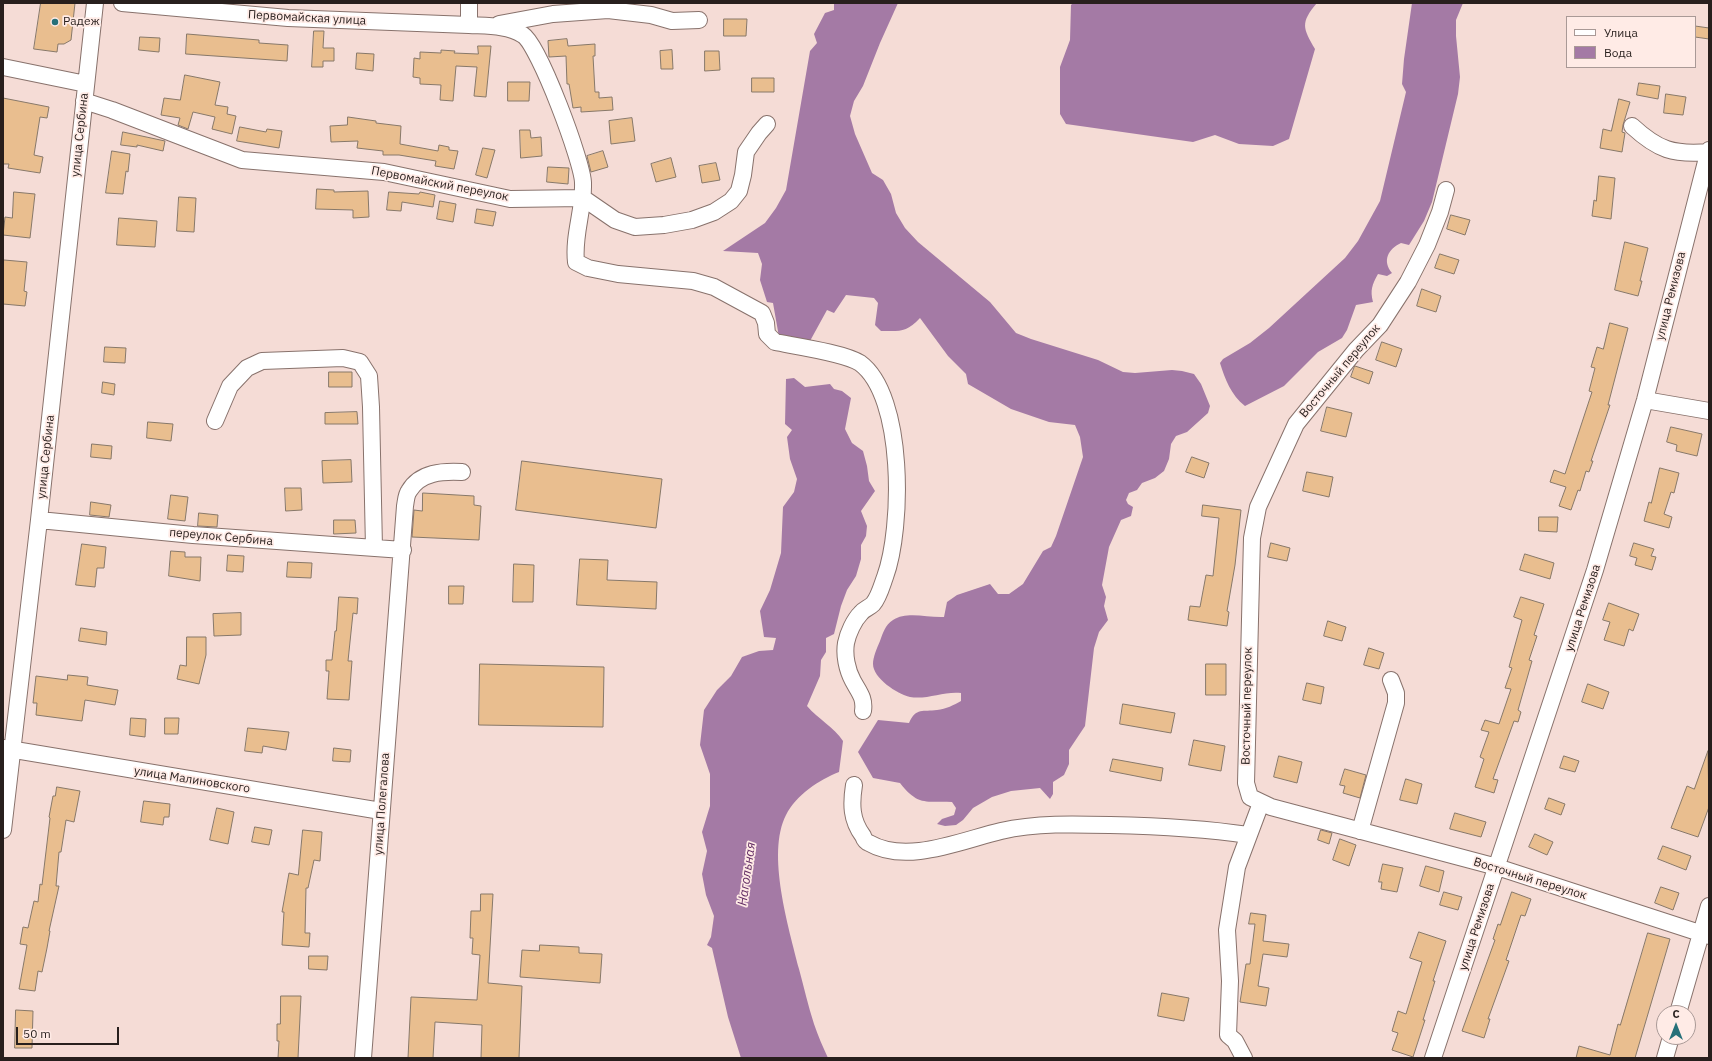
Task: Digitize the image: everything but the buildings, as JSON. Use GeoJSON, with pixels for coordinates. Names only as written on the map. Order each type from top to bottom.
{"type":"FeatureCollection","features":[{"type":"Feature","properties":{"kind":"street","name":"улица Сербина"},"geometry":{"type":"LineString","coordinates":[[3,830],[8,749],[39,520],[95,3]]}},
{"type":"Feature","properties":{"kind":"street","name":"Первомайская улица"},"geometry":{"type":"LineString","coordinates":[[122,3],[288,18],[489,26]]}},
{"type":"Feature","properties":{"kind":"street"},"geometry":{"type":"LineString","coordinates":[[469,3],[469,25]]}},
{"type":"Feature","properties":{"kind":"street"},"geometry":{"type":"LineString","coordinates":[[489,26],[553,14],[608,10],[651,15],[672,21],[699,20]]}},
{"type":"Feature","properties":{"kind":"street"},"geometry":{"type":"LineString","coordinates":[[489,26],[516,31],[524,36],[532,45],[564,116],[583,181],[583,198],[575,250],[576,262],[588,268],[618,274],[693,281],[714,287],[762,313],[766,324],[767,334],[775,342],[845,357],[859,363],[871,374],[881,392],[893,437],[896,462],[896,526],[892,553],[878,596],[872,604],[860,614],[851,629],[846,642],[845,655],[852,680],[863,697],[864,711]]}},
{"type":"Feature","properties":{"kind":"street"},"geometry":{"type":"LineString","coordinates":[[3,67],[86,84]]}},
{"type":"Feature","properties":{"kind":"street","name":"Первомайский переулок"},"geometry":{"type":"LineString","coordinates":[[84,101],[112,110],[242,160],[384,172],[510,199],[583,198]]}},
{"type":"Feature","properties":{"kind":"street"},"geometry":{"type":"LineString","coordinates":[[583,198],[615,220],[636,227],[664,225],[692,220],[714,212],[731,201],[739,191],[746,152],[767,124]]}},
{"type":"Feature","properties":{"kind":"street"},"geometry":{"type":"LineString","coordinates":[[1632,126],[1643,136],[1667,150],[1681,153],[1709,151]]}},
{"type":"Feature","properties":{"kind":"street","name":"улица Ремизова"},"geometry":{"type":"LineString","coordinates":[[1433,1058],[1595,570],[1645,400],[1709,151]]}},
{"type":"Feature","properties":{"kind":"street","name":"Восточный переулок"},"geometry":{"type":"LineString","coordinates":[[1446,190],[1440,212],[1427,245],[1408,282],[1380,325],[1352,356],[1296,424],[1258,507],[1252,538],[1246,783],[1250,797],[1271,807],[1497,867],[1705,935]]}},
{"type":"Feature","properties":{"kind":"street"},"geometry":{"type":"LineString","coordinates":[[215,421],[230,386],[247,368],[262,361],[343,358],[360,362],[369,376],[374,486],[374,548]]}},
{"type":"Feature","properties":{"kind":"street"},"geometry":{"type":"LineString","coordinates":[[1645,400],[1709,411]]}},
{"type":"Feature","properties":{"kind":"street","name":"улица Полегалова"},"geometry":{"type":"LineString","coordinates":[[363,1058],[405,506],[408,492],[413,485],[433,473],[444,471],[462,472]]}},
{"type":"Feature","properties":{"kind":"street","name":"переулок Сербина"},"geometry":{"type":"LineString","coordinates":[[39,520],[193,535],[402,550]]}},
{"type":"Feature","properties":{"kind":"street"},"geometry":{"type":"LineString","coordinates":[[1360,831],[1396,703],[1396,693],[1391,680]]}},
{"type":"Feature","properties":{"kind":"street","name":"улица Малиновского"},"geometry":{"type":"LineString","coordinates":[[8,749],[381,811]]}},
{"type":"Feature","properties":{"kind":"street"},"geometry":{"type":"LineString","coordinates":[[854,785],[852,814],[859,831],[867,842],[881,849],[898,851],[937,848],[1002,831],[1048,825],[1087,824],[1157,826],[1216,830],[1248,835]]}},
{"type":"Feature","properties":{"kind":"street"},"geometry":{"type":"LineString","coordinates":[[1244,1058],[1235,1041],[1228,1035],[1230,981],[1227,930],[1238,867],[1248,835],[1261,803]]}},
{"type":"Feature","properties":{"kind":"street"},"geometry":{"type":"LineString","coordinates":[[1681,1005],[1705,935],[1709,906]]}},
{"type":"Feature","properties":{"kind":"street"},"geometry":{"type":"LineString","coordinates":[[1665,1058],[1669,1045]]}},
{"type":"Feature","properties":{"kind":"water"},"geometry":{"type":"Polygon","coordinates":[[[834,3],[898,3],[863,86],[854,101],[850,116],[855,134],[872,173],[883,180],[891,194],[896,213],[905,228],[918,242],[990,302],[1016,333],[1098,360],[1123,372],[1135,373],[1172,370],[1194,374],[1201,384],[1210,406],[1208,413],[1187,432],[1176,436],[1171,444],[1169,459],[1164,471],[1155,478],[1142,483],[1137,490],[1129,493],[1126,500],[1128,504],[1133,507],[1131,516],[1121,520],[1109,547],[1102,585],[1106,597],[1104,606],[1108,620],[1099,632],[1094,648],[1085,726],[1069,750],[1069,764],[1064,775],[1053,782],[1053,794],[1050,799],[1040,788],[1011,791],[992,797],[973,808],[963,820],[956,825],[945,826],[937,824],[942,819],[954,815],[956,808],[952,802],[923,801],[912,796],[900,783],[873,778],[858,752],[878,720],[909,723],[914,714],[917,712],[944,709],[961,701],[961,693],[948,693],[916,698],[899,693],[887,685],[877,675],[873,664],[875,652],[886,627],[890,622],[899,617],[911,615],[944,617],[947,602],[957,595],[990,584],[998,594],[1009,594],[1023,584],[1043,551],[1051,547],[1083,457],[1080,437],[1075,425],[1049,422],[1011,409],[968,384],[966,374],[948,356],[920,318],[907,329],[881,331],[875,325],[878,303],[874,298],[846,295],[834,313],[827,310],[810,341],[779,337],[773,303],[767,302],[760,280],[762,264],[758,253],[723,251],[765,223],[776,208],[786,190],[810,51],[817,43],[814,34],[825,13],[834,10],[834,3]]]}},
{"type":"Feature","properties":{"kind":"water"},"geometry":{"type":"Polygon","coordinates":[[[1073,3],[1317,3],[1308,16],[1305,26],[1308,36],[1315,49],[1289,139],[1273,146],[1239,144],[1215,135],[1193,142],[1066,124],[1060,114],[1060,67],[1070,40],[1071,5],[1073,3]]]}},
{"type":"Feature","properties":{"kind":"water"},"geometry":{"type":"Polygon","coordinates":[[[1412,3],[1463,3],[1456,20],[1460,77],[1458,94],[1432,202],[1424,221],[1409,245],[1401,243],[1390,252],[1387,264],[1392,273],[1387,276],[1378,274],[1372,288],[1373,302],[1356,305],[1347,330],[1342,338],[1318,352],[1284,386],[1245,406],[1232,392],[1226,381],[1220,363],[1223,359],[1250,343],[1269,328],[1345,258],[1358,241],[1380,201],[1406,92],[1402,84],[1412,3]]]}},
{"type":"Feature","properties":{"kind":"water","name":"Нагольная"},"geometry":{"type":"Polygon","coordinates":[[[794,378],[805,387],[830,384],[834,389],[842,391],[851,398],[845,429],[852,443],[863,451],[869,481],[875,491],[861,511],[867,526],[866,536],[861,545],[861,559],[856,576],[847,590],[841,606],[834,634],[826,638],[826,652],[821,660],[820,676],[807,706],[835,731],[843,741],[839,772],[824,779],[809,789],[790,808],[780,831],[778,850],[781,891],[785,913],[812,1017],[828,1058],[741,1058],[728,1017],[712,948],[707,945],[711,937],[714,916],[706,895],[702,874],[707,851],[702,832],[710,806],[710,774],[700,745],[704,710],[717,690],[731,676],[742,657],[759,651],[773,650],[776,638],[764,637],[760,611],[770,590],[781,553],[783,507],[794,492],[797,479],[790,459],[787,437],[792,430],[785,424],[786,379],[794,378]]]}},
{"type":"Feature","properties":{"kind":"place","name":"Радеж"},"geometry":{"type":"Point","coordinates":[55,22]}}]}
